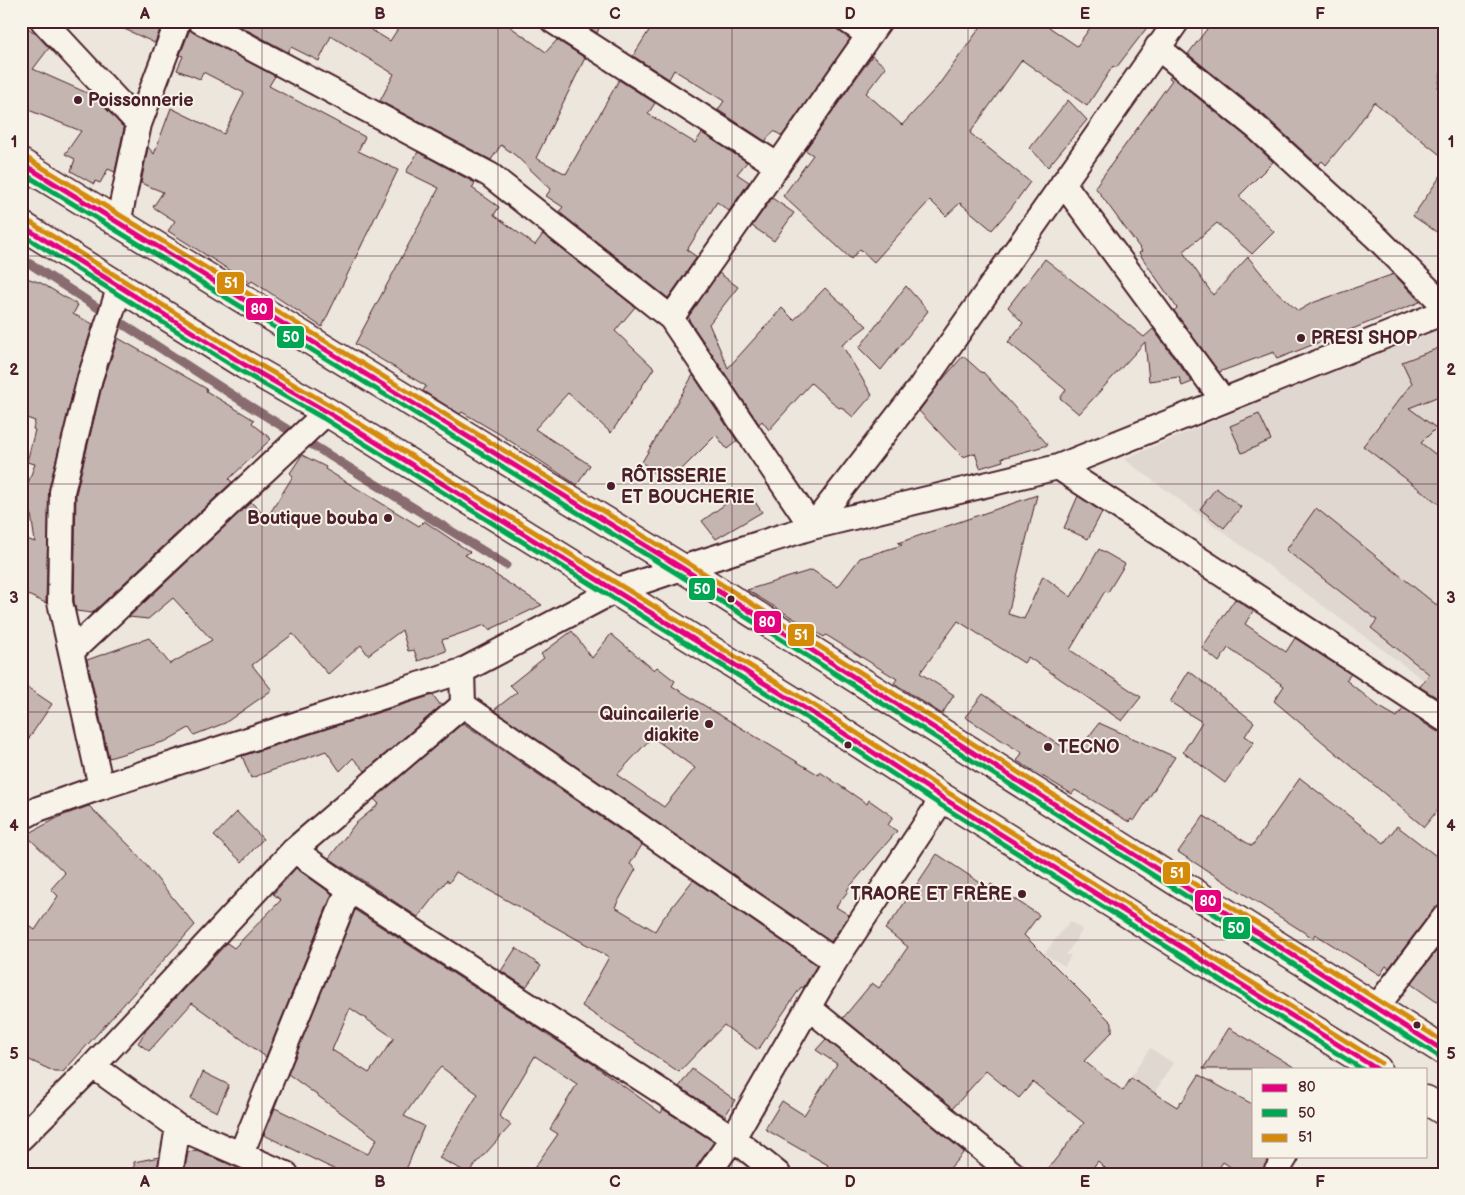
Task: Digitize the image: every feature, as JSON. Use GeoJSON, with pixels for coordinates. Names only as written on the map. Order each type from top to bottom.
{"type":"FeatureCollection","features":[{"type":"Feature","properties":{"kind":"main road"},"geometry":{"type":"LineString","coordinates":[[21,163],[682,568],[1444,1051]]}},
{"type":"Feature","properties":{"kind":"main road"},"geometry":{"type":"LineString","coordinates":[[21,225],[245,365],[327,412],[822,719],[1347,1061],[1373,1068]]}},
{"type":"Feature","properties":{"kind":"main road"},"geometry":{"type":"LineString","coordinates":[[1428,1101],[1444,1111]]}},
{"type":"Feature","properties":{"kind":"street"},"geometry":{"type":"LineString","coordinates":[[43,21],[139,124]]}},
{"type":"Feature","properties":{"kind":"street"},"geometry":{"type":"LineString","coordinates":[[118,224],[139,124],[178,21]]}},
{"type":"Feature","properties":{"kind":"street"},"geometry":{"type":"LineString","coordinates":[[200,21],[490,175],[671,318],[812,527]]}},
{"type":"Feature","properties":{"kind":"street"},"geometry":{"type":"LineString","coordinates":[[553,21],[777,165]]}},
{"type":"Feature","properties":{"kind":"street"},"geometry":{"type":"LineString","coordinates":[[671,318],[874,28],[848,21]]}},
{"type":"Feature","properties":{"kind":"street"},"geometry":{"type":"LineString","coordinates":[[812,527],[921,386],[1177,21]]}},
{"type":"Feature","properties":{"kind":"street"},"geometry":{"type":"LineString","coordinates":[[1157,47],[1256,127],[1377,238],[1444,305]]}},
{"type":"Feature","properties":{"kind":"street"},"geometry":{"type":"LineString","coordinates":[[1063,183],[1223,400]]}},
{"type":"Feature","properties":{"kind":"street"},"geometry":{"type":"LineString","coordinates":[[101,787],[60,602],[62,492],[90,378],[120,286]]}},
{"type":"Feature","properties":{"kind":"street"},"geometry":{"type":"LineString","coordinates":[[27,808],[101,787],[462,671],[614,591],[682,568],[812,527],[1058,467],[1444,312]]}},
{"type":"Feature","properties":{"kind":"street"},"geometry":{"type":"LineString","coordinates":[[72,651],[327,412]]}},
{"type":"Feature","properties":{"kind":"street"},"geometry":{"type":"LineString","coordinates":[[1058,467],[1444,719]]}},
{"type":"Feature","properties":{"kind":"street"},"geometry":{"type":"LineString","coordinates":[[462,671],[463,705]]}},
{"type":"Feature","properties":{"kind":"street"},"geometry":{"type":"LineString","coordinates":[[21,1138],[93,1066],[294,850],[463,705]]}},
{"type":"Feature","properties":{"kind":"street"},"geometry":{"type":"LineString","coordinates":[[463,705],[835,961]]}},
{"type":"Feature","properties":{"kind":"street"},"geometry":{"type":"LineString","coordinates":[[708,1174],[733,1138],[835,961],[943,798]]}},
{"type":"Feature","properties":{"kind":"street"},"geometry":{"type":"LineString","coordinates":[[294,850],[349,889],[733,1138],[778,1174]]}},
{"type":"Feature","properties":{"kind":"street"},"geometry":{"type":"LineString","coordinates":[[241,1154],[349,889]]}},
{"type":"Feature","properties":{"kind":"street"},"geometry":{"type":"LineString","coordinates":[[1376,1008],[1444,918]]}},
{"type":"Feature","properties":{"kind":"street"},"geometry":{"type":"LineString","coordinates":[[809,1008],[1013,1174]]}},
{"type":"Feature","properties":{"kind":"street"},"geometry":{"type":"LineString","coordinates":[[93,1066],[178,1127],[286,1174]]}},
{"type":"Feature","properties":{"kind":"street"},"geometry":{"type":"LineString","coordinates":[[170,1174],[178,1127]]}},
{"type":"Feature","properties":{"kind":"street"},"geometry":{"type":"LineString","coordinates":[[1275,1174],[1285,1158]]}},
{"type":"Feature","properties":{"kind":"shaded area"},"geometry":{"type":"Polygon","coordinates":[[[1444,323],[1444,695],[1124,459],[1444,323]]]}},
{"type":"Feature","properties":{"kind":"shaded area"},"geometry":{"type":"Polygon","coordinates":[[[1070,921],[1082,930],[1066,955],[1071,955],[1065,966],[1044,954],[1070,921]]]}},
{"type":"Feature","properties":{"kind":"shaded area"},"geometry":{"type":"Polygon","coordinates":[[[1150,1048],[1173,1063],[1155,1092],[1131,1077],[1150,1048]]]}},
{"type":"Feature","properties":{"kind":"building"},"geometry":{"type":"Polygon","coordinates":[[[107,21],[163,21],[155,43],[107,21]]]}},
{"type":"Feature","properties":{"kind":"building"},"geometry":{"type":"Polygon","coordinates":[[[230,21],[357,21],[390,41],[403,21],[502,21],[546,52],[557,40],[585,58],[536,158],[566,174],[619,80],[655,103],[648,114],[695,143],[702,133],[747,162],[737,174],[749,182],[729,211],[717,202],[687,250],[697,257],[668,298],[559,212],[563,207],[546,196],[551,189],[515,155],[501,145],[491,160],[380,101],[394,74],[331,36],[319,61],[291,47],[288,52],[230,21]]]}},
{"type":"Feature","properties":{"kind":"building"},"geometry":{"type":"Polygon","coordinates":[[[579,21],[602,21],[597,33],[579,21]]]}},
{"type":"Feature","properties":{"kind":"building"},"geometry":{"type":"Polygon","coordinates":[[[655,21],[826,21],[850,39],[782,136],[774,131],[765,141],[718,110],[724,101],[674,70],[669,79],[633,56],[655,21]]]}},
{"type":"Feature","properties":{"kind":"building"},"geometry":{"type":"Polygon","coordinates":[[[985,21],[1040,21],[1077,46],[1095,21],[1152,21],[1116,68],[1113,66],[1087,106],[1022,60],[970,133],[1030,182],[992,230],[960,203],[946,216],[930,200],[874,262],[860,249],[851,259],[783,196],[813,155],[805,150],[872,56],[886,67],[866,93],[902,125],[937,87],[985,21]]]}},
{"type":"Feature","properties":{"kind":"building"},"geometry":{"type":"Polygon","coordinates":[[[1213,21],[1444,21],[1444,58],[1438,88],[1444,92],[1444,158],[1374,102],[1326,165],[1322,161],[1318,165],[1265,116],[1188,54],[1213,21]]]}},
{"type":"Feature","properties":{"kind":"building"},"geometry":{"type":"Polygon","coordinates":[[[21,23],[36,34],[49,48],[33,69],[94,96],[124,128],[115,172],[108,169],[100,183],[95,181],[94,184],[71,171],[75,159],[65,154],[81,131],[21,107],[21,23]]]}},
{"type":"Feature","properties":{"kind":"building"},"geometry":{"type":"Polygon","coordinates":[[[190,29],[194,33],[275,76],[269,86],[365,137],[358,151],[398,170],[322,327],[252,281],[250,283],[168,231],[175,221],[153,207],[163,192],[141,183],[148,147],[154,154],[171,108],[224,134],[244,93],[203,72],[200,79],[177,70],[183,56],[180,55],[190,29]]]}},
{"type":"Feature","properties":{"kind":"building"},"geometry":{"type":"Polygon","coordinates":[[[1171,76],[1247,137],[1273,162],[1239,196],[1274,232],[1252,254],[1217,223],[1183,252],[1213,295],[1248,257],[1274,289],[1298,311],[1312,303],[1394,274],[1420,302],[1277,359],[1274,352],[1219,372],[1174,311],[1177,308],[1139,253],[1142,251],[1095,187],[1172,80],[1169,78],[1171,76]]]}},
{"type":"Feature","properties":{"kind":"building"},"geometry":{"type":"Polygon","coordinates":[[[1068,100],[1087,120],[1048,167],[1030,148],[1068,100]]]}},
{"type":"Feature","properties":{"kind":"building"},"geometry":{"type":"Polygon","coordinates":[[[418,152],[475,183],[472,188],[499,207],[494,215],[535,245],[543,234],[635,307],[615,331],[654,368],[611,433],[568,393],[535,429],[590,465],[577,485],[501,435],[462,412],[460,414],[423,391],[426,386],[355,344],[439,188],[406,172],[418,152]]]}},
{"type":"Feature","properties":{"kind":"building"},"geometry":{"type":"Polygon","coordinates":[[[1444,171],[1444,237],[1413,216],[1444,171]]]}},
{"type":"Feature","properties":{"kind":"building"},"geometry":{"type":"Polygon","coordinates":[[[772,198],[794,213],[774,241],[752,226],[772,198]]]}},
{"type":"Feature","properties":{"kind":"building"},"geometry":{"type":"Polygon","coordinates":[[[1045,259],[1144,337],[1153,329],[1192,382],[1182,386],[1179,377],[1149,381],[1145,342],[1079,414],[1060,398],[1066,390],[1008,342],[1023,323],[1008,307],[1045,259]]]}},
{"type":"Feature","properties":{"kind":"building"},"geometry":{"type":"Polygon","coordinates":[[[719,273],[738,287],[709,324],[728,368],[782,308],[794,320],[825,288],[867,326],[842,345],[872,395],[853,417],[841,407],[839,408],[811,383],[769,430],[762,421],[759,424],[688,317],[719,273]]]}},
{"type":"Feature","properties":{"kind":"building"},"geometry":{"type":"Polygon","coordinates":[[[21,276],[41,283],[78,305],[73,314],[93,324],[77,375],[49,489],[46,603],[21,592],[21,537],[35,542],[27,486],[35,464],[27,462],[35,430],[33,429],[35,421],[21,416],[21,276]]]}},
{"type":"Feature","properties":{"kind":"building"},"geometry":{"type":"Polygon","coordinates":[[[906,286],[928,311],[881,370],[859,348],[906,286]]]}},
{"type":"Feature","properties":{"kind":"building"},"geometry":{"type":"Polygon","coordinates":[[[118,338],[207,389],[206,391],[254,420],[252,423],[271,439],[229,479],[232,482],[92,613],[76,611],[74,601],[76,494],[103,382],[118,338]]]}},
{"type":"Feature","properties":{"kind":"building"},"geometry":{"type":"Polygon","coordinates":[[[1444,346],[1444,394],[1409,408],[1436,428],[1421,443],[1444,461],[1444,508],[1363,446],[1412,383],[1402,362],[1444,346]]]}},
{"type":"Feature","properties":{"kind":"building"},"geometry":{"type":"Polygon","coordinates":[[[963,356],[983,372],[1048,445],[1002,458],[1003,461],[980,468],[975,453],[963,457],[953,447],[919,411],[963,356]]]}},
{"type":"Feature","properties":{"kind":"building"},"geometry":{"type":"Polygon","coordinates":[[[693,375],[737,441],[727,449],[716,435],[666,485],[642,462],[693,375]]]}},
{"type":"Feature","properties":{"kind":"building"},"geometry":{"type":"Polygon","coordinates":[[[1259,414],[1271,440],[1242,453],[1230,426],[1259,414]]]}},
{"type":"Feature","properties":{"kind":"building"},"geometry":{"type":"Polygon","coordinates":[[[302,455],[326,467],[325,469],[419,526],[424,521],[470,552],[465,555],[542,605],[489,630],[485,625],[442,640],[446,651],[418,661],[414,650],[408,651],[402,630],[368,655],[361,645],[328,674],[293,634],[252,665],[272,690],[225,723],[194,735],[189,728],[166,741],[109,758],[87,660],[149,638],[170,664],[212,640],[173,598],[148,619],[129,617],[251,502],[267,518],[293,476],[290,473],[302,455]]]}},
{"type":"Feature","properties":{"kind":"building"},"geometry":{"type":"Polygon","coordinates":[[[1216,488],[1241,507],[1224,528],[1200,509],[1216,488]]]}},
{"type":"Feature","properties":{"kind":"building"},"geometry":{"type":"Polygon","coordinates":[[[746,489],[762,512],[716,539],[702,521],[746,489]]]}},
{"type":"Feature","properties":{"kind":"building"},"geometry":{"type":"Polygon","coordinates":[[[1037,495],[1008,614],[1024,619],[1043,576],[1071,597],[1099,549],[1125,564],[1108,592],[1105,591],[1070,650],[1141,697],[1122,721],[1028,657],[1024,663],[958,621],[920,673],[954,695],[942,714],[894,683],[897,679],[826,635],[824,637],[747,590],[812,570],[838,587],[860,558],[902,545],[898,543],[1037,495]]]}},
{"type":"Feature","properties":{"kind":"building"},"geometry":{"type":"Polygon","coordinates":[[[1078,496],[1102,512],[1088,539],[1064,528],[1078,496]]]}},
{"type":"Feature","properties":{"kind":"building"},"geometry":{"type":"Polygon","coordinates":[[[1316,508],[1444,611],[1444,702],[1420,687],[1429,674],[1371,628],[1377,620],[1286,550],[1316,508]]]}},
{"type":"Feature","properties":{"kind":"building"},"geometry":{"type":"Polygon","coordinates":[[[1235,599],[1253,611],[1245,624],[1286,652],[1295,638],[1351,674],[1346,680],[1378,706],[1397,717],[1403,709],[1436,731],[1444,733],[1444,802],[1424,827],[1274,701],[1284,686],[1228,648],[1219,662],[1202,648],[1235,599]]]}},
{"type":"Feature","properties":{"kind":"building"},"geometry":{"type":"Polygon","coordinates":[[[572,631],[592,658],[611,634],[654,670],[657,667],[675,681],[672,686],[819,775],[820,772],[867,804],[869,800],[893,817],[888,825],[897,831],[847,890],[836,907],[849,915],[831,942],[494,710],[517,692],[510,685],[544,658],[541,654],[572,631]],[[652,737],[617,775],[664,807],[695,768],[652,737]]]}},
{"type":"Feature","properties":{"kind":"building"},"geometry":{"type":"Polygon","coordinates":[[[1189,671],[1254,722],[1245,736],[1254,742],[1225,783],[1183,752],[1202,722],[1170,702],[1189,671]]]}},
{"type":"Feature","properties":{"kind":"building"},"geometry":{"type":"Polygon","coordinates":[[[21,683],[52,704],[21,750],[21,683]]]}},
{"type":"Feature","properties":{"kind":"building"},"geometry":{"type":"Polygon","coordinates":[[[983,694],[1075,755],[1099,723],[1175,757],[1134,821],[1131,819],[1129,822],[1075,790],[1072,794],[1017,761],[1022,753],[965,717],[983,694]]]}},
{"type":"Feature","properties":{"kind":"building"},"geometry":{"type":"Polygon","coordinates":[[[433,695],[441,706],[365,771],[353,758],[340,771],[326,751],[251,778],[242,756],[433,695]]]}},
{"type":"Feature","properties":{"kind":"building"},"geometry":{"type":"Polygon","coordinates":[[[463,723],[642,845],[630,864],[636,869],[615,907],[655,931],[693,880],[817,965],[803,988],[801,987],[758,1050],[724,1025],[679,1072],[582,1006],[609,957],[456,872],[449,883],[447,880],[418,917],[329,858],[355,824],[379,804],[374,799],[463,723]]]}},
{"type":"Feature","properties":{"kind":"building"},"geometry":{"type":"Polygon","coordinates":[[[1300,778],[1384,843],[1397,826],[1444,862],[1444,905],[1438,906],[1433,910],[1389,968],[1386,966],[1380,975],[1315,934],[1313,938],[1178,852],[1204,816],[1252,846],[1300,778]]]}},
{"type":"Feature","properties":{"kind":"building"},"geometry":{"type":"Polygon","coordinates":[[[89,806],[132,848],[195,925],[63,1072],[55,1072],[21,1056],[21,920],[35,930],[58,896],[51,889],[65,873],[26,835],[61,816],[89,806]]]}},
{"type":"Feature","properties":{"kind":"building"},"geometry":{"type":"Polygon","coordinates":[[[237,812],[263,839],[242,862],[214,836],[237,812]]]}},
{"type":"Feature","properties":{"kind":"building"},"geometry":{"type":"Polygon","coordinates":[[[937,854],[988,888],[991,884],[1039,915],[1024,935],[1112,1023],[1112,1032],[1084,1061],[1123,1091],[1131,1078],[1177,1107],[1199,1075],[1252,1104],[1252,1158],[1269,1158],[1261,1174],[1241,1174],[1223,1162],[1215,1174],[1111,1174],[1098,1161],[1088,1174],[1044,1174],[1084,1123],[1033,1082],[1019,1098],[986,1071],[953,1108],[843,1018],[872,983],[879,988],[908,947],[885,929],[937,854]]]}},
{"type":"Feature","properties":{"kind":"building"},"geometry":{"type":"Polygon","coordinates":[[[296,868],[332,894],[266,1057],[192,1003],[149,1051],[138,1043],[149,1026],[227,943],[234,948],[281,900],[273,894],[296,868]]]}},
{"type":"Feature","properties":{"kind":"building"},"geometry":{"type":"Polygon","coordinates":[[[355,910],[590,1062],[661,1113],[663,1109],[714,1142],[697,1166],[694,1174],[530,1174],[558,1134],[550,1129],[577,1084],[535,1056],[499,1116],[511,1125],[468,1173],[439,1158],[478,1094],[441,1067],[426,1084],[404,1116],[424,1126],[404,1173],[406,1174],[344,1174],[264,1135],[275,1108],[368,1154],[377,1139],[288,1074],[355,910]],[[350,1008],[332,1050],[369,1073],[394,1038],[350,1008]]]}},
{"type":"Feature","properties":{"kind":"building"},"geometry":{"type":"Polygon","coordinates":[[[1444,941],[1444,1007],[1411,984],[1444,941]]]}},
{"type":"Feature","properties":{"kind":"building"},"geometry":{"type":"Polygon","coordinates":[[[516,948],[541,966],[526,987],[501,971],[516,948]]]}},
{"type":"Feature","properties":{"kind":"building"},"geometry":{"type":"Polygon","coordinates":[[[1229,1028],[1295,1068],[1252,1069],[1203,1069],[1229,1028]]]}},
{"type":"Feature","properties":{"kind":"building"},"geometry":{"type":"Polygon","coordinates":[[[826,1039],[964,1152],[945,1174],[822,1174],[828,1165],[765,1129],[782,1101],[804,1115],[837,1064],[816,1050],[826,1039]]]}},
{"type":"Feature","properties":{"kind":"building"},"geometry":{"type":"Polygon","coordinates":[[[692,1069],[735,1100],[725,1116],[679,1087],[692,1069]]]}},
{"type":"Feature","properties":{"kind":"building"},"geometry":{"type":"Polygon","coordinates":[[[203,1072],[229,1085],[217,1112],[191,1099],[203,1072]]]}},
{"type":"Feature","properties":{"kind":"building"},"geometry":{"type":"Polygon","coordinates":[[[197,1150],[247,1172],[246,1174],[184,1174],[188,1152],[197,1150]]]}},
{"type":"Feature","properties":{"kind":"building"},"geometry":{"type":"Polygon","coordinates":[[[159,1157],[157,1174],[135,1174],[134,1162],[159,1157]]]}},
{"type":"Feature","properties":{"kind":"waterway"},"geometry":{"type":"LineString","coordinates":[[21,258],[248,405],[506,565]]}},
{"type":"Feature","properties":{"kind":"transit line","name":"51"},"geometry":{"type":"LineString","coordinates":[[25,157],[686,562],[1444,1042]]}},
{"type":"Feature","properties":{"kind":"transit line","name":"80"},"geometry":{"type":"LineString","coordinates":[[21,163],[682,568],[1444,1051]]}},
{"type":"Feature","properties":{"kind":"transit line","name":"50"},"geometry":{"type":"LineString","coordinates":[[21,172],[678,574],[1440,1057]]}},
{"type":"Feature","properties":{"kind":"transit line","name":"51"},"geometry":{"type":"LineString","coordinates":[[25,219],[249,359],[331,406],[826,713],[947,792],[1381,1063]]}},
{"type":"Feature","properties":{"kind":"transit line","name":"80"},"geometry":{"type":"LineString","coordinates":[[21,225],[245,365],[327,412],[822,719],[943,798],[1375,1068]]}},
{"type":"Feature","properties":{"kind":"transit line","name":"50"},"geometry":{"type":"LineString","coordinates":[[21,234],[241,371],[323,418],[818,725],[939,804],[1360,1068]]}},
{"type":"Feature","properties":{"kind":"place","name":"Poissonnerie"},"geometry":{"type":"Point","coordinates":[78,100]}},
{"type":"Feature","properties":{"kind":"place","name":"PRESI SHOP"},"geometry":{"type":"Point","coordinates":[1301,338]}},
{"type":"Feature","properties":{"kind":"place","name":"RÔTISSERIE ET BOUCHERIE"},"geometry":{"type":"Point","coordinates":[611,486]}},
{"type":"Feature","properties":{"kind":"place","name":"Boutique bouba"},"geometry":{"type":"Point","coordinates":[388,518]}},
{"type":"Feature","properties":{"kind":"place","name":"Quincailerie diakite"},"geometry":{"type":"Point","coordinates":[709,724]}},
{"type":"Feature","properties":{"kind":"place","name":"TECNO"},"geometry":{"type":"Point","coordinates":[1048,747]}},
{"type":"Feature","properties":{"kind":"place","name":"TRAORE ET FRÈRE"},"geometry":{"type":"Point","coordinates":[1022,894]}}]}
